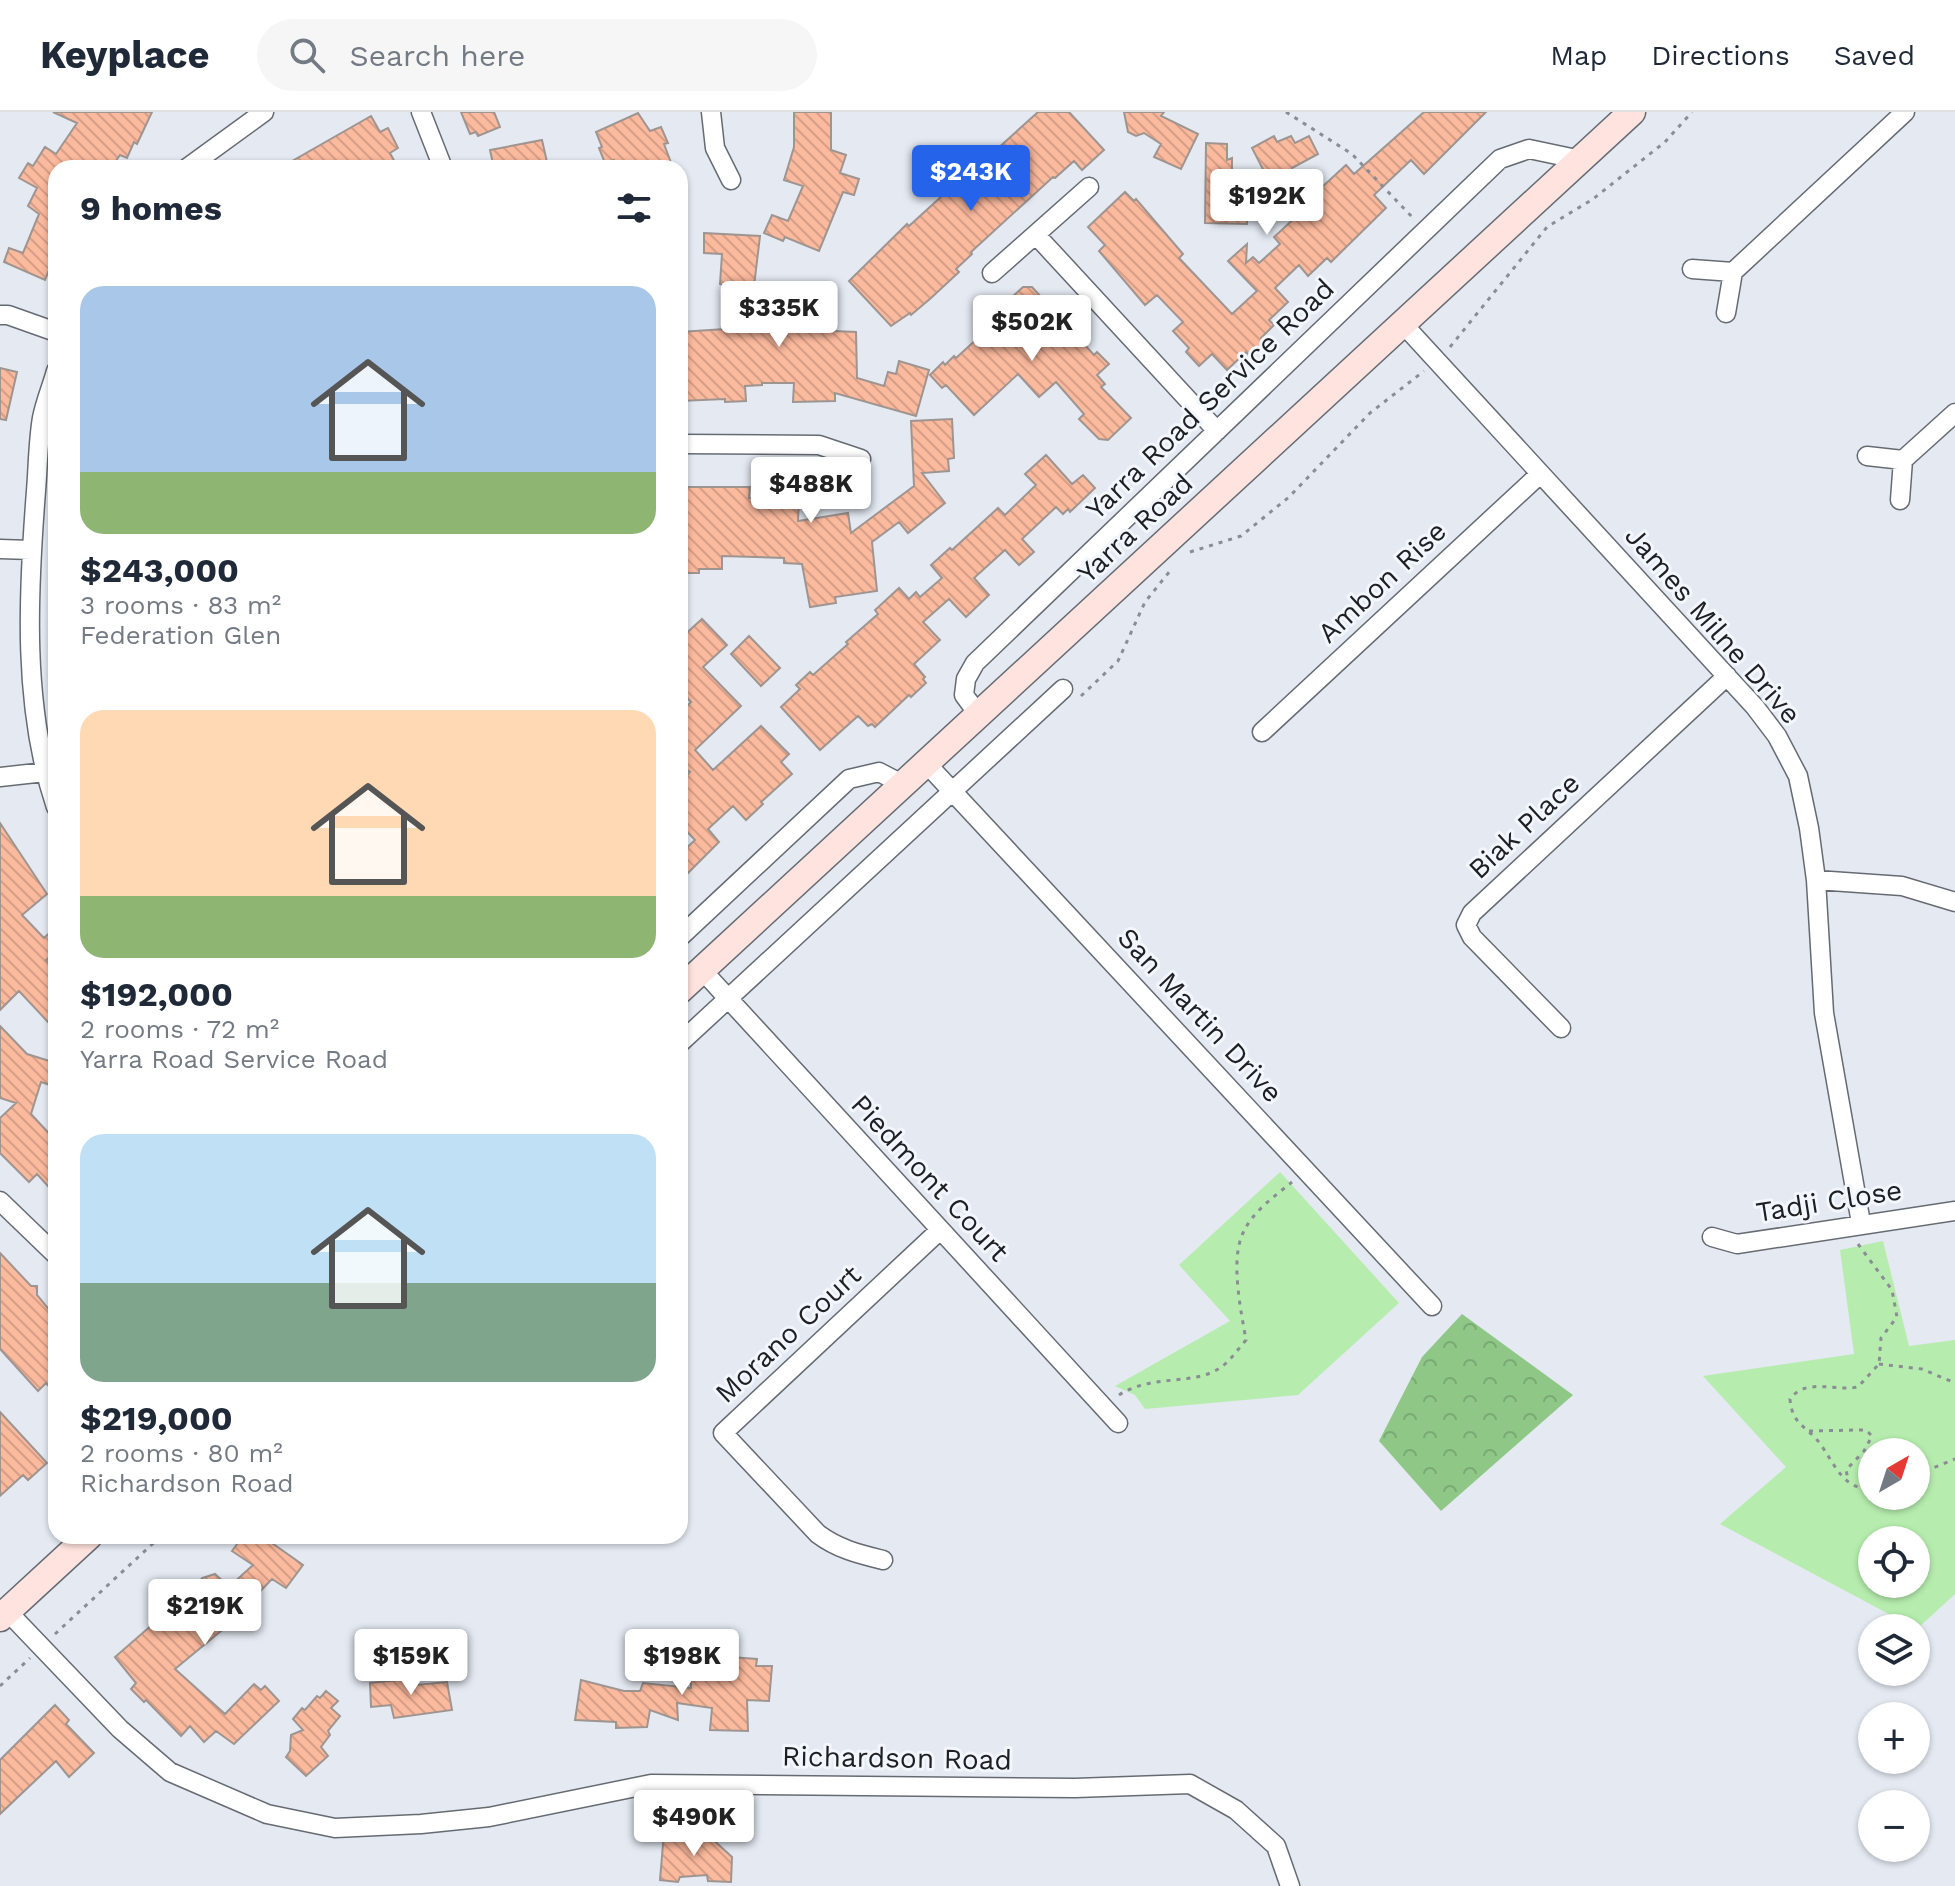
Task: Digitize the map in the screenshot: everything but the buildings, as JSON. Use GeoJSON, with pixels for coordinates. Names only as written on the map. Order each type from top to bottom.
{"type":"FeatureCollection","features":[{"type":"Feature","properties":{"kind":"main road","name":"Yarra Road"},"geometry":{"type":"LineString","coordinates":[[688,983],[1632,112]]}},
{"type":"Feature","properties":{"kind":"main road"},"geometry":{"type":"LineString","coordinates":[[4,1614],[80,1544]]}},
{"type":"Feature","properties":{"kind":"street"},"geometry":{"type":"LineString","coordinates":[[198,160],[264,112]]}},
{"type":"Feature","properties":{"kind":"street"},"geometry":{"type":"LineString","coordinates":[[421,112],[440,160]]}},
{"type":"Feature","properties":{"kind":"street"},"geometry":{"type":"LineString","coordinates":[[711,112],[715,148],[731,180]]}},
{"type":"Feature","properties":{"kind":"street"},"geometry":{"type":"LineString","coordinates":[[1726,313],[1733,272],[1905,112]]}},
{"type":"Feature","properties":{"kind":"street","name":"Yarra Road Service Road"},"geometry":{"type":"LineString","coordinates":[[978,714],[964,695],[966,679],[975,663],[1500,159],[1529,149],[1581,160]]}},
{"type":"Feature","properties":{"kind":"street"},"geometry":{"type":"LineString","coordinates":[[992,273],[1089,187]]}},
{"type":"Feature","properties":{"kind":"street"},"geometry":{"type":"LineString","coordinates":[[1036,235],[1217,431]]}},
{"type":"Feature","properties":{"kind":"street"},"geometry":{"type":"LineString","coordinates":[[1692,269],[1733,272]]}},
{"type":"Feature","properties":{"kind":"street"},"geometry":{"type":"LineString","coordinates":[[0,315],[48,329]]}},
{"type":"Feature","properties":{"kind":"street","name":"James Milne Drive"},"geometry":{"type":"LineString","coordinates":[[1403,324],[1727,676],[1777,736],[1798,776],[1816,880],[1824,1013],[1857,1224]]}},
{"type":"Feature","properties":{"kind":"street"},"geometry":{"type":"LineString","coordinates":[[48,397],[42,417],[31,550],[34,705],[48,782]]}},
{"type":"Feature","properties":{"kind":"street"},"geometry":{"type":"LineString","coordinates":[[1900,500],[1903,460],[1955,413]]}},
{"type":"Feature","properties":{"kind":"street"},"geometry":{"type":"LineString","coordinates":[[688,444],[819,445],[861,459]]}},
{"type":"Feature","properties":{"kind":"street"},"geometry":{"type":"LineString","coordinates":[[1867,456],[1903,460]]}},
{"type":"Feature","properties":{"kind":"street","name":"Ambon Rise"},"geometry":{"type":"LineString","coordinates":[[1262,732],[1540,474]]}},
{"type":"Feature","properties":{"kind":"street"},"geometry":{"type":"LineString","coordinates":[[0,549],[31,550]]}},
{"type":"Feature","properties":{"kind":"street","name":"Biak Place"},"geometry":{"type":"LineString","coordinates":[[1561,1028],[1472,937],[1466,925],[1472,913],[1727,676]]}},
{"type":"Feature","properties":{"kind":"street"},"geometry":{"type":"LineString","coordinates":[[688,1036],[951,791],[1070,695]]}},
{"type":"Feature","properties":{"kind":"street","name":"San Martin Drive"},"geometry":{"type":"LineString","coordinates":[[926,763],[1432,1306]]}},
{"type":"Feature","properties":{"kind":"street"},"geometry":{"type":"LineString","coordinates":[[0,777],[45,772]]}},
{"type":"Feature","properties":{"kind":"street"},"geometry":{"type":"LineString","coordinates":[[688,930],[849,779],[879,772],[904,785]]}},
{"type":"Feature","properties":{"kind":"street"},"geometry":{"type":"LineString","coordinates":[[1816,880],[1902,886],[1955,902]]}},
{"type":"Feature","properties":{"kind":"street","name":"Piedmont Court"},"geometry":{"type":"LineString","coordinates":[[702,970],[1118,1423]]}},
{"type":"Feature","properties":{"kind":"street"},"geometry":{"type":"LineString","coordinates":[[0,1201],[48,1247]]}},
{"type":"Feature","properties":{"kind":"street","name":"Tadji Close"},"geometry":{"type":"LineString","coordinates":[[1712,1237],[1737,1244],[1955,1211]]}},
{"type":"Feature","properties":{"kind":"street","name":"Morano Court"},"geometry":{"type":"LineString","coordinates":[[883,1560],[849,1552],[818,1534],[723,1433],[939,1231]]}},
{"type":"Feature","properties":{"kind":"street","name":"Richardson Road"},"geometry":{"type":"LineString","coordinates":[[4,1614],[43,1646],[120,1729],[170,1772],[267,1814],[335,1828],[421,1824],[489,1817],[651,1784],[1075,1788],[1190,1784],[1236,1810],[1276,1846],[1290,1886]]}},
{"type":"Feature","properties":{"kind":"path"},"geometry":{"type":"LineString","coordinates":[[1286,112],[1352,154],[1425,231]]}},
{"type":"Feature","properties":{"kind":"path"},"geometry":{"type":"LineString","coordinates":[[1183,554],[1241,536],[1289,497],[1370,413],[1437,360],[1547,227],[1593,199],[1665,142],[1692,112]]}},
{"type":"Feature","properties":{"kind":"path"},"geometry":{"type":"LineString","coordinates":[[1070,695],[1118,661],[1145,602],[1174,566]]}},
{"type":"Feature","properties":{"kind":"path"},"geometry":{"type":"LineString","coordinates":[[1102,1406],[1144,1383],[1196,1378],[1224,1366],[1246,1340],[1237,1279],[1242,1234],[1265,1206],[1306,1169]]}},
{"type":"Feature","properties":{"kind":"path"},"geometry":{"type":"LineString","coordinates":[[1857,1224],[1863,1253],[1892,1290],[1897,1308],[1895,1322],[1881,1338],[1879,1364],[1858,1387],[1819,1386],[1800,1390],[1790,1399],[1796,1422],[1822,1446],[1834,1469],[1851,1484],[1858,1486]]}},
{"type":"Feature","properties":{"kind":"path"},"geometry":{"type":"LineString","coordinates":[[1879,1364],[1910,1366],[1955,1383]]}},
{"type":"Feature","properties":{"kind":"path"},"geometry":{"type":"LineString","coordinates":[[1809,1431],[1866,1430],[1872,1436],[1864,1451],[1846,1470],[1851,1484]]}},
{"type":"Feature","properties":{"kind":"path"},"geometry":{"type":"LineString","coordinates":[[1930,1469],[1955,1459]]}},
{"type":"Feature","properties":{"kind":"path"},"geometry":{"type":"LineString","coordinates":[[0,1686],[152,1544]]}},
{"type":"Feature","properties":{"kind":"green space"},"geometry":{"type":"Polygon","coordinates":[[[1280,1172],[1399,1303],[1298,1395],[1145,1409],[1135,1395],[1115,1386],[1230,1321],[1179,1265],[1280,1172]]]}},
{"type":"Feature","properties":{"kind":"green space"},"geometry":{"type":"Polygon","coordinates":[[[1883,1241],[1909,1346],[1955,1340],[1955,1594],[1930,1617],[1930,1614],[1889,1614],[1859,1598],[1930,1598],[1930,1526],[1858,1526],[1858,1598],[1720,1524],[1786,1467],[1703,1376],[1854,1354],[1840,1250],[1883,1241]]]}},
{"type":"Feature","properties":{"kind":"green space"},"geometry":{"type":"Polygon","coordinates":[[[1462,1314],[1573,1395],[1441,1511],[1379,1441],[1422,1357],[1462,1314]]]}}]}
